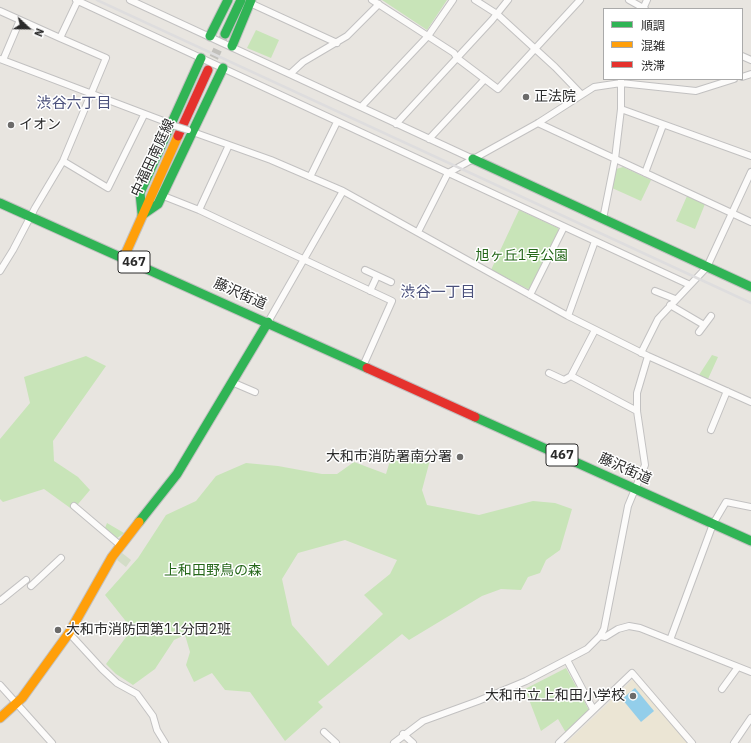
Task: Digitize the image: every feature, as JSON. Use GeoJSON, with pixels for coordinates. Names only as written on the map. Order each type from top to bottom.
{"type":"FeatureCollection","features":[{"type":"Feature","properties":{"kind":"main road"},"geometry":{"type":"LineString","coordinates":[[210,36],[228,0]]}},
{"type":"Feature","properties":{"kind":"main road"},"geometry":{"type":"LineString","coordinates":[[225,34],[241,0]]}},
{"type":"Feature","properties":{"kind":"main road"},"geometry":{"type":"LineString","coordinates":[[232,46],[251,1]]}},
{"type":"Feature","properties":{"kind":"main road"},"geometry":{"type":"LineString","coordinates":[[201,58],[174,125],[140,193],[142,215],[158,204],[190,131],[224,68]]}},
{"type":"Feature","properties":{"kind":"main road","name":"中福田南庭線"},"geometry":{"type":"LineString","coordinates":[[124,257],[208,70]]}},
{"type":"Feature","properties":{"kind":"main road"},"geometry":{"type":"LineString","coordinates":[[473,159],[751,287]]}},
{"type":"Feature","properties":{"kind":"main road","name":"藤沢街道"},"geometry":{"type":"LineString","coordinates":[[0,203],[124,257],[751,541]]}},
{"type":"Feature","properties":{"kind":"main road"},"geometry":{"type":"LineString","coordinates":[[0,718],[17,704],[69,633],[97,582],[120,545],[177,474],[234,382],[268,322]]}},
{"type":"Feature","properties":{"kind":"street"},"geometry":{"type":"LineString","coordinates":[[60,38],[77,0],[690,285]]}},
{"type":"Feature","properties":{"kind":"street"},"geometry":{"type":"LineString","coordinates":[[130,0],[473,159]]}},
{"type":"Feature","properties":{"kind":"street"},"geometry":{"type":"LineString","coordinates":[[372,0],[454,53],[457,58],[498,89],[580,0]]}},
{"type":"Feature","properties":{"kind":"street"},"geometry":{"type":"LineString","coordinates":[[361,107],[428,36],[453,0]]}},
{"type":"Feature","properties":{"kind":"street"},"geometry":{"type":"LineString","coordinates":[[475,0],[497,14],[535,48],[581,94]]}},
{"type":"Feature","properties":{"kind":"street"},"geometry":{"type":"LineString","coordinates":[[396,124],[497,14],[508,0]]}},
{"type":"Feature","properties":{"kind":"street"},"geometry":{"type":"LineString","coordinates":[[629,0],[641,8]]}},
{"type":"Feature","properties":{"kind":"street"},"geometry":{"type":"LineString","coordinates":[[251,1],[337,43]]}},
{"type":"Feature","properties":{"kind":"street"},"geometry":{"type":"LineString","coordinates":[[290,74],[303,62],[347,36],[379,4]]}},
{"type":"Feature","properties":{"kind":"street"},"geometry":{"type":"LineString","coordinates":[[0,11],[106,58],[63,161],[0,271]]}},
{"type":"Feature","properties":{"kind":"street"},"geometry":{"type":"LineString","coordinates":[[20,20],[1,60],[92,93],[144,115],[270,160],[343,191],[595,330],[648,356],[751,402]]}},
{"type":"Feature","properties":{"kind":"street"},"geometry":{"type":"LineString","coordinates":[[429,139],[485,79]]}},
{"type":"Feature","properties":{"kind":"street"},"geometry":{"type":"LineString","coordinates":[[418,232],[448,173],[538,123],[594,87],[621,81],[696,91],[731,80]]}},
{"type":"Feature","properties":{"kind":"street"},"geometry":{"type":"LineString","coordinates":[[603,219],[615,159],[621,81]]}},
{"type":"Feature","properties":{"kind":"street"},"geometry":{"type":"LineString","coordinates":[[620,109],[751,156]]}},
{"type":"Feature","properties":{"kind":"street"},"geometry":{"type":"LineString","coordinates":[[63,161],[108,188],[144,115]]}},
{"type":"Feature","properties":{"kind":"street"},"geometry":{"type":"LineString","coordinates":[[310,177],[337,122]]}},
{"type":"Feature","properties":{"kind":"street"},"geometry":{"type":"LineString","coordinates":[[538,123],[751,222]]}},
{"type":"Feature","properties":{"kind":"street"},"geometry":{"type":"LineString","coordinates":[[645,173],[662,125]]}},
{"type":"Feature","properties":{"kind":"street"},"geometry":{"type":"LineString","coordinates":[[199,210],[229,145]]}},
{"type":"Feature","properties":{"kind":"street"},"geometry":{"type":"LineString","coordinates":[[641,352],[658,319],[675,299],[707,267],[751,172]]}},
{"type":"Feature","properties":{"kind":"street"},"geometry":{"type":"LineString","coordinates":[[268,322],[343,191]]}},
{"type":"Feature","properties":{"kind":"street"},"geometry":{"type":"LineString","coordinates":[[166,196],[199,210],[392,302],[363,366]]}},
{"type":"Feature","properties":{"kind":"street"},"geometry":{"type":"LineString","coordinates":[[530,295],[564,227]]}},
{"type":"Feature","properties":{"kind":"street"},"geometry":{"type":"LineString","coordinates":[[568,316],[595,241]]}},
{"type":"Feature","properties":{"kind":"street"},"geometry":{"type":"LineString","coordinates":[[365,270],[391,282]]}},
{"type":"Feature","properties":{"kind":"street"},"geometry":{"type":"LineString","coordinates":[[370,291],[377,276]]}},
{"type":"Feature","properties":{"kind":"street"},"geometry":{"type":"LineString","coordinates":[[655,291],[675,299]]}},
{"type":"Feature","properties":{"kind":"street"},"geometry":{"type":"LineString","coordinates":[[670,305],[704,325]]}},
{"type":"Feature","properties":{"kind":"street"},"geometry":{"type":"LineString","coordinates":[[699,332],[712,316]]}},
{"type":"Feature","properties":{"kind":"street"},"geometry":{"type":"LineString","coordinates":[[550,373],[564,380],[571,376],[595,330]]}},
{"type":"Feature","properties":{"kind":"street"},"geometry":{"type":"LineString","coordinates":[[394,743],[403,734],[423,720],[478,701],[526,682],[587,649],[600,636],[604,629],[628,506],[646,465],[637,411],[637,393],[648,356]]}},
{"type":"Feature","properties":{"kind":"street"},"geometry":{"type":"LineString","coordinates":[[571,376],[637,411]]}},
{"type":"Feature","properties":{"kind":"street"},"geometry":{"type":"LineString","coordinates":[[234,382],[255,392]]}},
{"type":"Feature","properties":{"kind":"street"},"geometry":{"type":"LineString","coordinates":[[711,430],[727,391]]}},
{"type":"Feature","properties":{"kind":"street"},"geometry":{"type":"LineString","coordinates":[[670,640],[713,524],[726,502],[740,503],[751,507]]}},
{"type":"Feature","properties":{"kind":"street"},"geometry":{"type":"LineString","coordinates":[[74,506],[120,545]]}},
{"type":"Feature","properties":{"kind":"street"},"geometry":{"type":"LineString","coordinates":[[31,586],[61,558]]}},
{"type":"Feature","properties":{"kind":"street"},"geometry":{"type":"LineString","coordinates":[[0,601],[26,580]]}},
{"type":"Feature","properties":{"kind":"street"},"geometry":{"type":"LineString","coordinates":[[600,636],[605,637],[618,629],[629,626],[640,628],[694,651],[718,658],[751,672]]}},
{"type":"Feature","properties":{"kind":"street"},"geometry":{"type":"LineString","coordinates":[[69,633],[102,670],[117,683],[137,694],[153,716],[157,730],[165,743]]}},
{"type":"Feature","properties":{"kind":"street"},"geometry":{"type":"LineString","coordinates":[[567,660],[593,710]]}},
{"type":"Feature","properties":{"kind":"street"},"geometry":{"type":"LineString","coordinates":[[722,689],[738,666]]}},
{"type":"Feature","properties":{"kind":"street"},"geometry":{"type":"LineString","coordinates":[[559,743],[632,673],[692,743]]}},
{"type":"Feature","properties":{"kind":"street"},"geometry":{"type":"LineString","coordinates":[[0,685],[48,742]]}},
{"type":"Feature","properties":{"kind":"street"},"geometry":{"type":"LineString","coordinates":[[734,743],[751,718]]}},
{"type":"Feature","properties":{"kind":"street"},"geometry":{"type":"LineString","coordinates":[[324,732],[336,743]]}},
{"type":"Feature","properties":{"kind":"street"},"geometry":{"type":"LineString","coordinates":[[403,734],[413,743]]}},
{"type":"Feature","properties":{"kind":"shaded area","name":"大和市立上和田小学校"},"geometry":{"type":"Polygon","coordinates":[[[634,678],[691,743],[566,743],[596,715],[634,678]]]}},
{"type":"Feature","properties":{"kind":"green space"},"geometry":{"type":"Polygon","coordinates":[[[382,0],[447,0],[427,30],[382,0]]]}},
{"type":"Feature","properties":{"kind":"green space"},"geometry":{"type":"Polygon","coordinates":[[[256,30],[279,40],[271,58],[247,48],[256,30]]]}},
{"type":"Feature","properties":{"kind":"green space"},"geometry":{"type":"Polygon","coordinates":[[[623,167],[651,180],[641,201],[612,188],[616,169],[623,167]]]}},
{"type":"Feature","properties":{"kind":"green space"},"geometry":{"type":"Polygon","coordinates":[[[687,196],[705,204],[695,229],[676,221],[687,196]]]}},
{"type":"Feature","properties":{"kind":"green space","name":"旭ヶ丘1号公園"},"geometry":{"type":"Polygon","coordinates":[[[519,210],[558,228],[559,232],[531,288],[528,289],[491,270],[519,210]]]}},
{"type":"Feature","properties":{"kind":"green space"},"geometry":{"type":"Polygon","coordinates":[[[712,355],[718,357],[708,379],[699,375],[712,355]]]}},
{"type":"Feature","properties":{"kind":"green space"},"geometry":{"type":"Polygon","coordinates":[[[86,356],[106,366],[53,441],[54,461],[78,477],[90,490],[73,510],[44,489],[3,502],[0,499],[0,439],[30,403],[24,377],[86,356]]]}},
{"type":"Feature","properties":{"kind":"green space","name":"上和田野鳥の森"},"geometry":{"type":"Polygon","coordinates":[[[393,451],[430,460],[422,490],[427,505],[479,515],[533,501],[555,503],[572,509],[560,550],[546,560],[540,573],[528,577],[521,590],[501,589],[482,596],[409,640],[402,634],[318,702],[323,707],[285,741],[250,692],[225,690],[212,673],[194,682],[186,665],[190,652],[185,635],[174,640],[155,669],[133,685],[116,674],[106,664],[132,629],[105,595],[138,558],[166,515],[196,501],[216,476],[246,463],[278,466],[322,474],[337,474],[354,462],[386,474],[393,451]],[[345,540],[298,553],[282,579],[292,625],[328,666],[383,614],[364,595],[390,574],[397,560],[345,540]]]}},
{"type":"Feature","properties":{"kind":"green space"},"geometry":{"type":"Polygon","coordinates":[[[107,523],[124,533],[116,539],[105,528],[107,523]]]}},
{"type":"Feature","properties":{"kind":"green space"},"geometry":{"type":"Polygon","coordinates":[[[122,553],[131,560],[126,567],[117,560],[122,553]]]}},
{"type":"Feature","properties":{"kind":"green space"},"geometry":{"type":"Polygon","coordinates":[[[566,668],[590,712],[566,733],[558,719],[541,731],[525,689],[566,668]]]}},
{"type":"Feature","properties":{"kind":"water"},"geometry":{"type":"Polygon","coordinates":[[[635,688],[654,711],[641,722],[622,699],[635,688]]]}},
{"type":"Feature","properties":{"kind":"tunnel"},"geometry":{"type":"LineString","coordinates":[[208,70],[225,34]]}},
{"type":"Feature","properties":{"kind":"railway"},"geometry":{"type":"LineString","coordinates":[[97,0],[751,303]]}},
{"type":"Feature","properties":{"kind":"traffic: fast"},"geometry":{"type":"LineString","coordinates":[[210,36],[228,0]]}},
{"type":"Feature","properties":{"kind":"traffic: fast"},"geometry":{"type":"LineString","coordinates":[[225,34],[241,0]]}},
{"type":"Feature","properties":{"kind":"traffic: fast"},"geometry":{"type":"LineString","coordinates":[[232,46],[251,0]]}},
{"type":"Feature","properties":{"kind":"traffic: fast"},"geometry":{"type":"LineString","coordinates":[[142,213],[140,193],[201,58]]}},
{"type":"Feature","properties":{"kind":"traffic: fast"},"geometry":{"type":"LineString","coordinates":[[142,215],[158,204],[223,68]]}},
{"type":"Feature","properties":{"kind":"traffic: fast"},"geometry":{"type":"LineString","coordinates":[[473,159],[751,287]]}},
{"type":"Feature","properties":{"kind":"traffic: fast"},"geometry":{"type":"LineString","coordinates":[[0,203],[367,368]]}},
{"type":"Feature","properties":{"kind":"traffic: fast"},"geometry":{"type":"LineString","coordinates":[[139,522],[177,474],[268,322]]}},
{"type":"Feature","properties":{"kind":"traffic: fast"},"geometry":{"type":"LineString","coordinates":[[475,417],[751,541]]}},
{"type":"Feature","properties":{"kind":"traffic: slow"},"geometry":{"type":"LineString","coordinates":[[124,257],[178,136]]}},
{"type":"Feature","properties":{"kind":"traffic: slow"},"geometry":{"type":"LineString","coordinates":[[0,718],[22,698],[69,633],[112,557],[139,522]]}},
{"type":"Feature","properties":{"kind":"traffic: jam"},"geometry":{"type":"LineString","coordinates":[[178,136],[208,70]]}},
{"type":"Feature","properties":{"kind":"traffic: jam"},"geometry":{"type":"LineString","coordinates":[[367,368],[475,417]]}},
{"type":"Feature","properties":{"kind":"place","name":"正法院"},"geometry":{"type":"Point","coordinates":[526,97]}},
{"type":"Feature","properties":{"kind":"place","name":"イオン"},"geometry":{"type":"Point","coordinates":[11,125]}},
{"type":"Feature","properties":{"kind":"place","name":"大和市消防署南分署"},"geometry":{"type":"Point","coordinates":[460,457]}},
{"type":"Feature","properties":{"kind":"place","name":"大和市消防団第11分団2班"},"geometry":{"type":"Point","coordinates":[58,630]}},
{"type":"Feature","properties":{"kind":"place","name":"大和市立上和田小学校"},"geometry":{"type":"Point","coordinates":[633,696]}},
{"type":"Feature","properties":{"kind":"district","name":"渋谷六丁目"},"geometry":{"type":"Point","coordinates":[74,104]}},
{"type":"Feature","properties":{"kind":"district","name":"渋谷一丁目"},"geometry":{"type":"Point","coordinates":[438,293]}}]}
